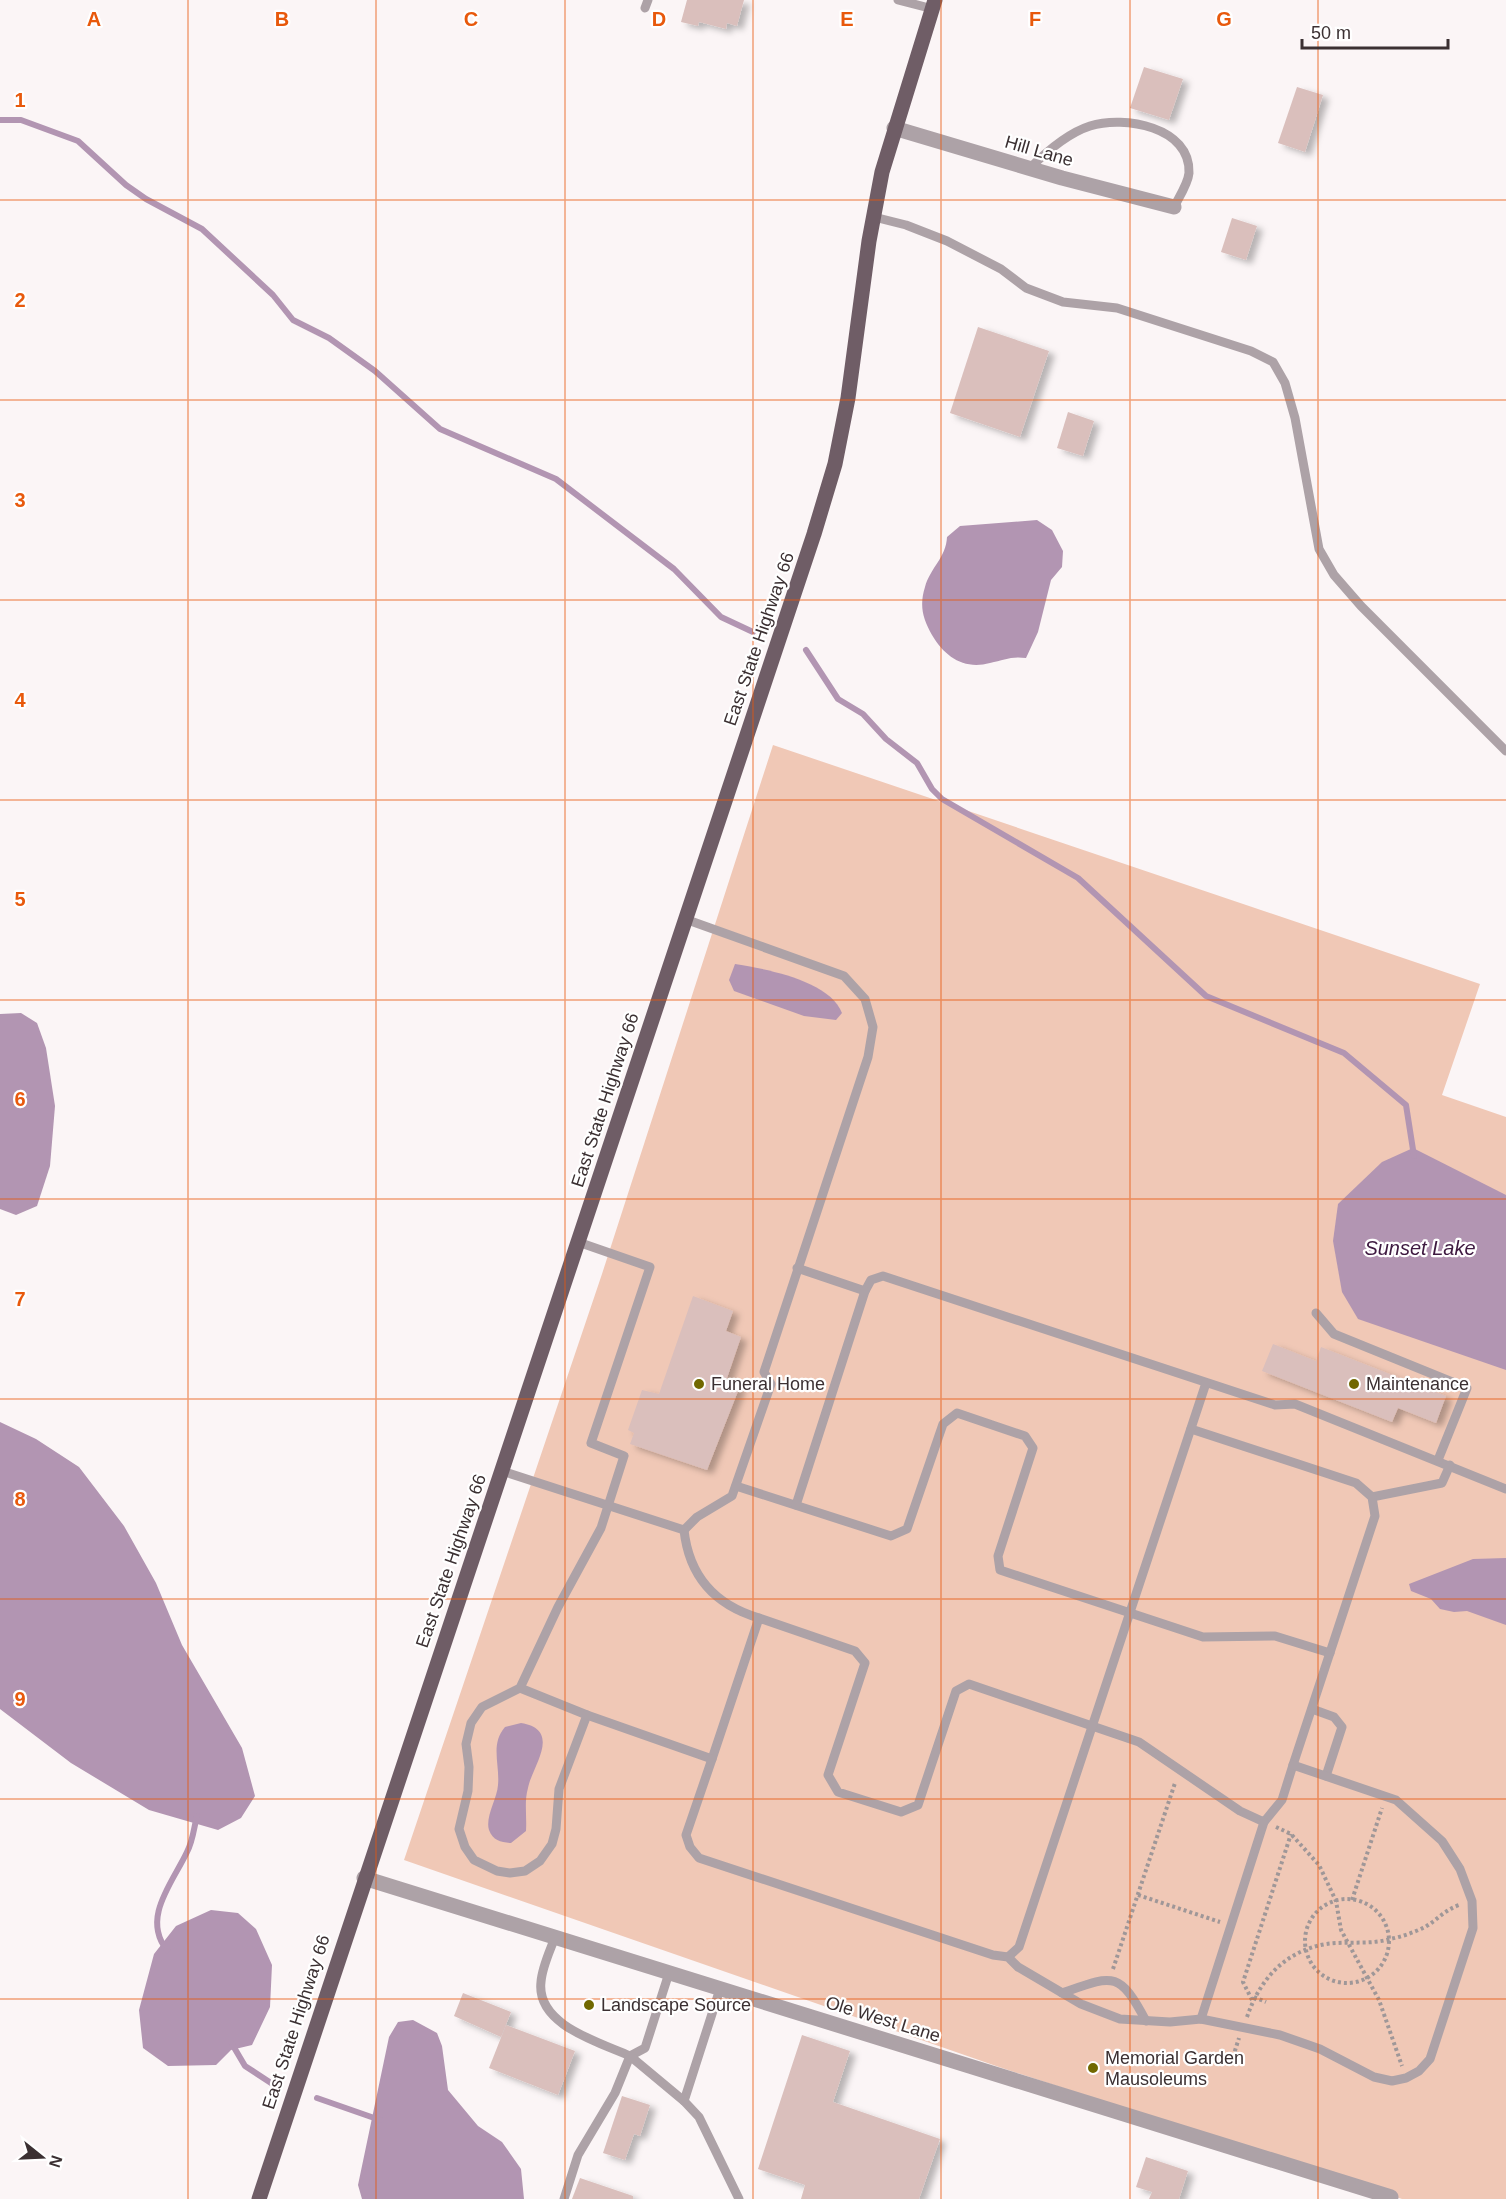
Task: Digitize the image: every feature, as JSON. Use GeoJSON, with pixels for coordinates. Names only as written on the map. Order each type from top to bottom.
{"type":"FeatureCollection","features":[{"type":"Feature","properties":{"kind":"main road","name":"East State Highway 66"},"geometry":{"type":"LineString","coordinates":[[259,2199],[364,1878],[814,534],[835,464],[848,398],[874,217],[894,128],[934,4]]}},
{"type":"Feature","properties":{"kind":"street","name":"Hill Lane"},"geometry":{"type":"LineString","coordinates":[[894,128],[1029,169],[1174,207]]}},
{"type":"Feature","properties":{"kind":"street","name":"Ole West Lane"},"geometry":{"type":"LineString","coordinates":[[364,1878],[1391,2197]]}},
{"type":"Feature","properties":{"kind":"lane"},"geometry":{"type":"LineString","coordinates":[[898,0],[934,4]]}},
{"type":"Feature","properties":{"kind":"lane"},"geometry":{"type":"LineString","coordinates":[[1029,169],[1058,144],[1090,126],[1122,122],[1151,127],[1174,139],[1188,159],[1189,175],[1174,207]]}},
{"type":"Feature","properties":{"kind":"lane"},"geometry":{"type":"LineString","coordinates":[[874,217],[906,225],[947,241],[1001,270],[1026,288],[1063,302],[1117,308],[1251,351],[1273,362],[1285,383],[1295,418],[1319,549],[1334,575],[1361,606],[1506,751]]}},
{"type":"Feature","properties":{"kind":"lane"},"geometry":{"type":"LineString","coordinates":[[684,1530],[697,1517],[732,1496],[736,1486],[771,1384],[764,1372],[868,1057],[873,1027],[865,999],[844,976],[685,919]]}},
{"type":"Feature","properties":{"kind":"lane"},"geometry":{"type":"LineString","coordinates":[[578,1242],[650,1268],[591,1443],[624,1456],[608,1506],[587,1557],[558,1607],[520,1688],[482,1707],[471,1723],[466,1744],[469,1767],[468,1791],[459,1828],[465,1847],[474,1860],[497,1871],[525,1870],[540,1861],[552,1844],[556,1829],[559,1789],[587,1715]]}},
{"type":"Feature","properties":{"kind":"lane"},"geometry":{"type":"LineString","coordinates":[[798,1268],[865,1291]]}},
{"type":"Feature","properties":{"kind":"lane"},"geometry":{"type":"LineString","coordinates":[[796,1505],[865,1291],[872,1280],[884,1276],[1275,1405],[1295,1404],[1506,1489]]}},
{"type":"Feature","properties":{"kind":"lane"},"geometry":{"type":"LineString","coordinates":[[1316,1313],[1334,1334],[1467,1388],[1438,1460]]}},
{"type":"Feature","properties":{"kind":"lane"},"geometry":{"type":"LineString","coordinates":[[1008,1957],[1018,1947],[1131,1614],[1206,1383]]}},
{"type":"Feature","properties":{"kind":"lane"},"geometry":{"type":"LineString","coordinates":[[736,1486],[891,1536],[908,1529],[943,1424],[957,1413],[1025,1436],[1033,1449],[998,1556],[1000,1570],[1203,1637],[1221,1639],[1275,1636],[1330,1653]]}},
{"type":"Feature","properties":{"kind":"lane"},"geometry":{"type":"LineString","coordinates":[[1191,1429],[1356,1483],[1372,1497],[1375,1516],[1282,1800],[1264,1822],[1201,2019]]}},
{"type":"Feature","properties":{"kind":"lane"},"geometry":{"type":"LineString","coordinates":[[1372,1497],[1442,1483],[1450,1465]]}},
{"type":"Feature","properties":{"kind":"lane"},"geometry":{"type":"LineString","coordinates":[[502,1471],[684,1530]]}},
{"type":"Feature","properties":{"kind":"lane"},"geometry":{"type":"LineString","coordinates":[[684,1530],[686,1552],[711,1591],[735,1611],[855,1650],[865,1663],[828,1775],[838,1792],[901,1812],[918,1805],[956,1691],[969,1684],[1139,1742],[1240,1811],[1264,1822]]}},
{"type":"Feature","properties":{"kind":"lane"},"geometry":{"type":"LineString","coordinates":[[759,1618],[686,1835],[690,1847],[699,1858],[993,1955],[1008,1957],[1018,1967],[1081,2004],[1120,2019],[1201,2019],[1243,2027],[1280,2035],[1320,2049],[1374,2077],[1392,2081],[1406,2078],[1430,2059],[1473,1928],[1472,1901],[1460,1869],[1442,1841],[1396,1800],[1293,1765]]}},
{"type":"Feature","properties":{"kind":"lane"},"geometry":{"type":"LineString","coordinates":[[520,1688],[587,1715],[712,1759]]}},
{"type":"Feature","properties":{"kind":"lane"},"geometry":{"type":"LineString","coordinates":[[1312,1709],[1334,1717],[1342,1727],[1326,1776]]}},
{"type":"Feature","properties":{"kind":"lane"},"geometry":{"type":"LineString","coordinates":[[555,1937],[541,1982],[542,1999],[564,2027],[630,2056],[684,2101],[699,2117],[739,2199]]}},
{"type":"Feature","properties":{"kind":"lane"},"geometry":{"type":"LineString","coordinates":[[564,2199],[578,2155],[615,2093],[630,2056],[645,2048],[669,1973]]}},
{"type":"Feature","properties":{"kind":"lane"},"geometry":{"type":"LineString","coordinates":[[1062,1993],[1110,1979],[1120,1983],[1132,1996],[1146,2020]]}},
{"type":"Feature","properties":{"kind":"lane"},"geometry":{"type":"LineString","coordinates":[[684,2101],[720,1989]]}},
{"type":"Feature","properties":{"kind":"path"},"geometry":{"type":"LineString","coordinates":[[1110,1979],[1180,1768]]}},
{"type":"Feature","properties":{"kind":"path"},"geometry":{"type":"LineString","coordinates":[[1352,1900],[1386,1796]]}},
{"type":"Feature","properties":{"kind":"path"},"geometry":{"type":"LineString","coordinates":[[1264,1822],[1291,1834],[1319,1865],[1335,1900],[1341,1930],[1367,1977],[1388,2024],[1406,2078]]}},
{"type":"Feature","properties":{"kind":"path"},"geometry":{"type":"LineString","coordinates":[[1266,2002],[1253,1999],[1243,1982],[1291,1834]]}},
{"type":"Feature","properties":{"kind":"path"},"geometry":{"type":"LineString","coordinates":[[1138,1895],[1230,1926]]}},
{"type":"Feature","properties":{"kind":"path"},"geometry":{"type":"LineString","coordinates":[[1335,1900],[1352,1900],[1372,1907],[1381,1917],[1389,1940],[1386,1956],[1379,1968],[1367,1977],[1343,1983],[1330,1980],[1318,1972],[1306,1949],[1306,1933],[1311,1920],[1320,1909],[1335,1900]]}},
{"type":"Feature","properties":{"kind":"path"},"geometry":{"type":"LineString","coordinates":[[1218,2055],[1232,2060],[1253,1999],[1269,1974],[1285,1960],[1306,1949],[1328,1944],[1389,1940],[1424,1928],[1449,1909],[1472,1901]]}},
{"type":"Feature","properties":{"kind":"shaded area"},"geometry":{"type":"Polygon","coordinates":[[[773,745],[1480,984],[1442,1095],[1506,1117],[1506,2199],[1402,2199],[999,2067],[404,1860],[602,1274],[773,745]]]}},
{"type":"Feature","properties":{"kind":"water"},"geometry":{"type":"Polygon","coordinates":[[[1037,520],[1052,530],[1063,551],[1062,567],[1051,580],[1038,632],[1026,658],[1012,658],[981,665],[956,660],[937,643],[926,623],[922,606],[927,580],[944,551],[947,537],[960,526],[1037,520]]]}},
{"type":"Feature","properties":{"kind":"water"},"geometry":{"type":"Polygon","coordinates":[[[735,964],[796,978],[825,993],[842,1013],[836,1020],[804,1016],[734,991],[729,980],[735,964]]]}},
{"type":"Feature","properties":{"kind":"water"},"geometry":{"type":"Polygon","coordinates":[[[21,1013],[37,1023],[46,1048],[55,1106],[50,1166],[37,1206],[16,1215],[0,1209],[0,1014],[21,1013]]]}},
{"type":"Feature","properties":{"kind":"water","name":"Sunset Lake"},"geometry":{"type":"Polygon","coordinates":[[[1413,1148],[1506,1195],[1506,1370],[1358,1319],[1342,1292],[1333,1241],[1338,1204],[1382,1162],[1413,1148]]]}},
{"type":"Feature","properties":{"kind":"water"},"geometry":{"type":"Polygon","coordinates":[[[0,1422],[36,1439],[79,1467],[124,1526],[156,1583],[182,1645],[242,1748],[255,1796],[241,1818],[218,1830],[149,1810],[71,1763],[0,1709],[0,1422]]]}},
{"type":"Feature","properties":{"kind":"water"},"geometry":{"type":"Polygon","coordinates":[[[1506,1558],[1506,1625],[1467,1611],[1454,1612],[1440,1609],[1431,1599],[1411,1591],[1409,1584],[1473,1559],[1506,1558]]]}},
{"type":"Feature","properties":{"kind":"water"},"geometry":{"type":"Polygon","coordinates":[[[521,1723],[534,1727],[540,1733],[543,1741],[527,1793],[526,1831],[511,1843],[495,1839],[488,1825],[498,1785],[498,1740],[505,1727],[521,1723]]]}},
{"type":"Feature","properties":{"kind":"water"},"geometry":{"type":"Polygon","coordinates":[[[211,1910],[238,1913],[256,1929],[272,1965],[270,2007],[252,2045],[231,2050],[216,2065],[168,2066],[143,2048],[139,2010],[154,1954],[176,1926],[211,1910]]]}},
{"type":"Feature","properties":{"kind":"water"},"geometry":{"type":"Polygon","coordinates":[[[413,2020],[437,2033],[442,2046],[448,2090],[478,2126],[502,2142],[521,2169],[524,2199],[362,2199],[358,2185],[389,2037],[398,2022],[413,2020]]]}},
{"type":"Feature","properties":{"kind":"building"},"geometry":{"type":"Polygon","coordinates":[[[687,0],[744,0],[737,26],[727,23],[726,29],[699,22],[698,26],[681,22],[687,0]]]}},
{"type":"Feature","properties":{"kind":"building"},"geometry":{"type":"Polygon","coordinates":[[[1144,67],[1183,79],[1169,120],[1130,108],[1144,67]]]}},
{"type":"Feature","properties":{"kind":"building"},"geometry":{"type":"Polygon","coordinates":[[[1297,87],[1323,95],[1305,152],[1278,143],[1297,87]]]}},
{"type":"Feature","properties":{"kind":"building"},"geometry":{"type":"Polygon","coordinates":[[[1232,218],[1257,226],[1246,260],[1221,252],[1232,218]]]}},
{"type":"Feature","properties":{"kind":"building"},"geometry":{"type":"Polygon","coordinates":[[[978,327],[1049,351],[1020,437],[950,413],[978,327]]]}},
{"type":"Feature","properties":{"kind":"building"},"geometry":{"type":"Polygon","coordinates":[[[1068,412],[1094,421],[1083,456],[1057,448],[1068,412]]]}},
{"type":"Feature","properties":{"kind":"building","name":"Funeral Home"},"geometry":{"type":"Polygon","coordinates":[[[693,1296],[733,1311],[726,1331],[741,1337],[726,1381],[740,1386],[707,1470],[630,1444],[634,1433],[628,1430],[642,1390],[659,1394],[693,1296]]]}},
{"type":"Feature","properties":{"kind":"building","name":"Maintenance"},"geometry":{"type":"Polygon","coordinates":[[[1273,1344],[1316,1361],[1321,1347],[1446,1396],[1436,1423],[1398,1408],[1392,1422],[1262,1371],[1273,1344]]]}},
{"type":"Feature","properties":{"kind":"building"},"geometry":{"type":"Polygon","coordinates":[[[463,1993],[511,2012],[501,2037],[454,2016],[463,1993]]]}},
{"type":"Feature","properties":{"kind":"building"},"geometry":{"type":"Polygon","coordinates":[[[506,2025],[575,2051],[558,2095],[489,2068],[506,2025]]]}},
{"type":"Feature","properties":{"kind":"building"},"geometry":{"type":"Polygon","coordinates":[[[802,2035],[850,2051],[833,2102],[940,2139],[919,2199],[801,2199],[805,2185],[758,2169],[802,2035]]]}},
{"type":"Feature","properties":{"kind":"building"},"geometry":{"type":"Polygon","coordinates":[[[622,2096],[650,2105],[640,2136],[634,2134],[625,2160],[603,2153],[622,2096]]]}},
{"type":"Feature","properties":{"kind":"building"},"geometry":{"type":"Polygon","coordinates":[[[1146,2157],[1188,2171],[1179,2199],[1149,2199],[1152,2192],[1136,2187],[1146,2157]]]}},
{"type":"Feature","properties":{"kind":"building"},"geometry":{"type":"Polygon","coordinates":[[[580,2178],[633,2196],[633,2199],[572,2199],[580,2178]]]}},
{"type":"Feature","properties":{"kind":"waterway"},"geometry":{"type":"LineString","coordinates":[[0,120],[21,120],[78,141],[126,185],[146,199],[202,229],[273,295],[293,320],[329,338],[375,371],[440,429],[556,479],[674,569],[721,617],[753,632]]}},
{"type":"Feature","properties":{"kind":"waterway"},"geometry":{"type":"LineString","coordinates":[[806,650],[838,699],[863,714],[886,739],[917,763],[932,789],[942,799],[1078,878],[1206,996],[1344,1053],[1406,1105],[1414,1156]]}},
{"type":"Feature","properties":{"kind":"waterway"},"geometry":{"type":"LineString","coordinates":[[167,1950],[160,1938],[157,1925],[158,1913],[162,1900],[189,1848],[197,1816]]}},
{"type":"Feature","properties":{"kind":"waterway"},"geometry":{"type":"LineString","coordinates":[[232,2044],[245,2066],[271,2083]]}},
{"type":"Feature","properties":{"kind":"waterway"},"geometry":{"type":"LineString","coordinates":[[317,2098],[380,2120]]}},
{"type":"Feature","properties":{"kind":"place","name":"Funeral Home"},"geometry":{"type":"Point","coordinates":[699,1384]}},
{"type":"Feature","properties":{"kind":"place","name":"Maintenance"},"geometry":{"type":"Point","coordinates":[1354,1384]}},
{"type":"Feature","properties":{"kind":"place","name":"Landscape Source"},"geometry":{"type":"Point","coordinates":[589,2005]}},
{"type":"Feature","properties":{"kind":"place","name":"Memorial Garden Mausoleums"},"geometry":{"type":"Point","coordinates":[1093,2068]}}]}
